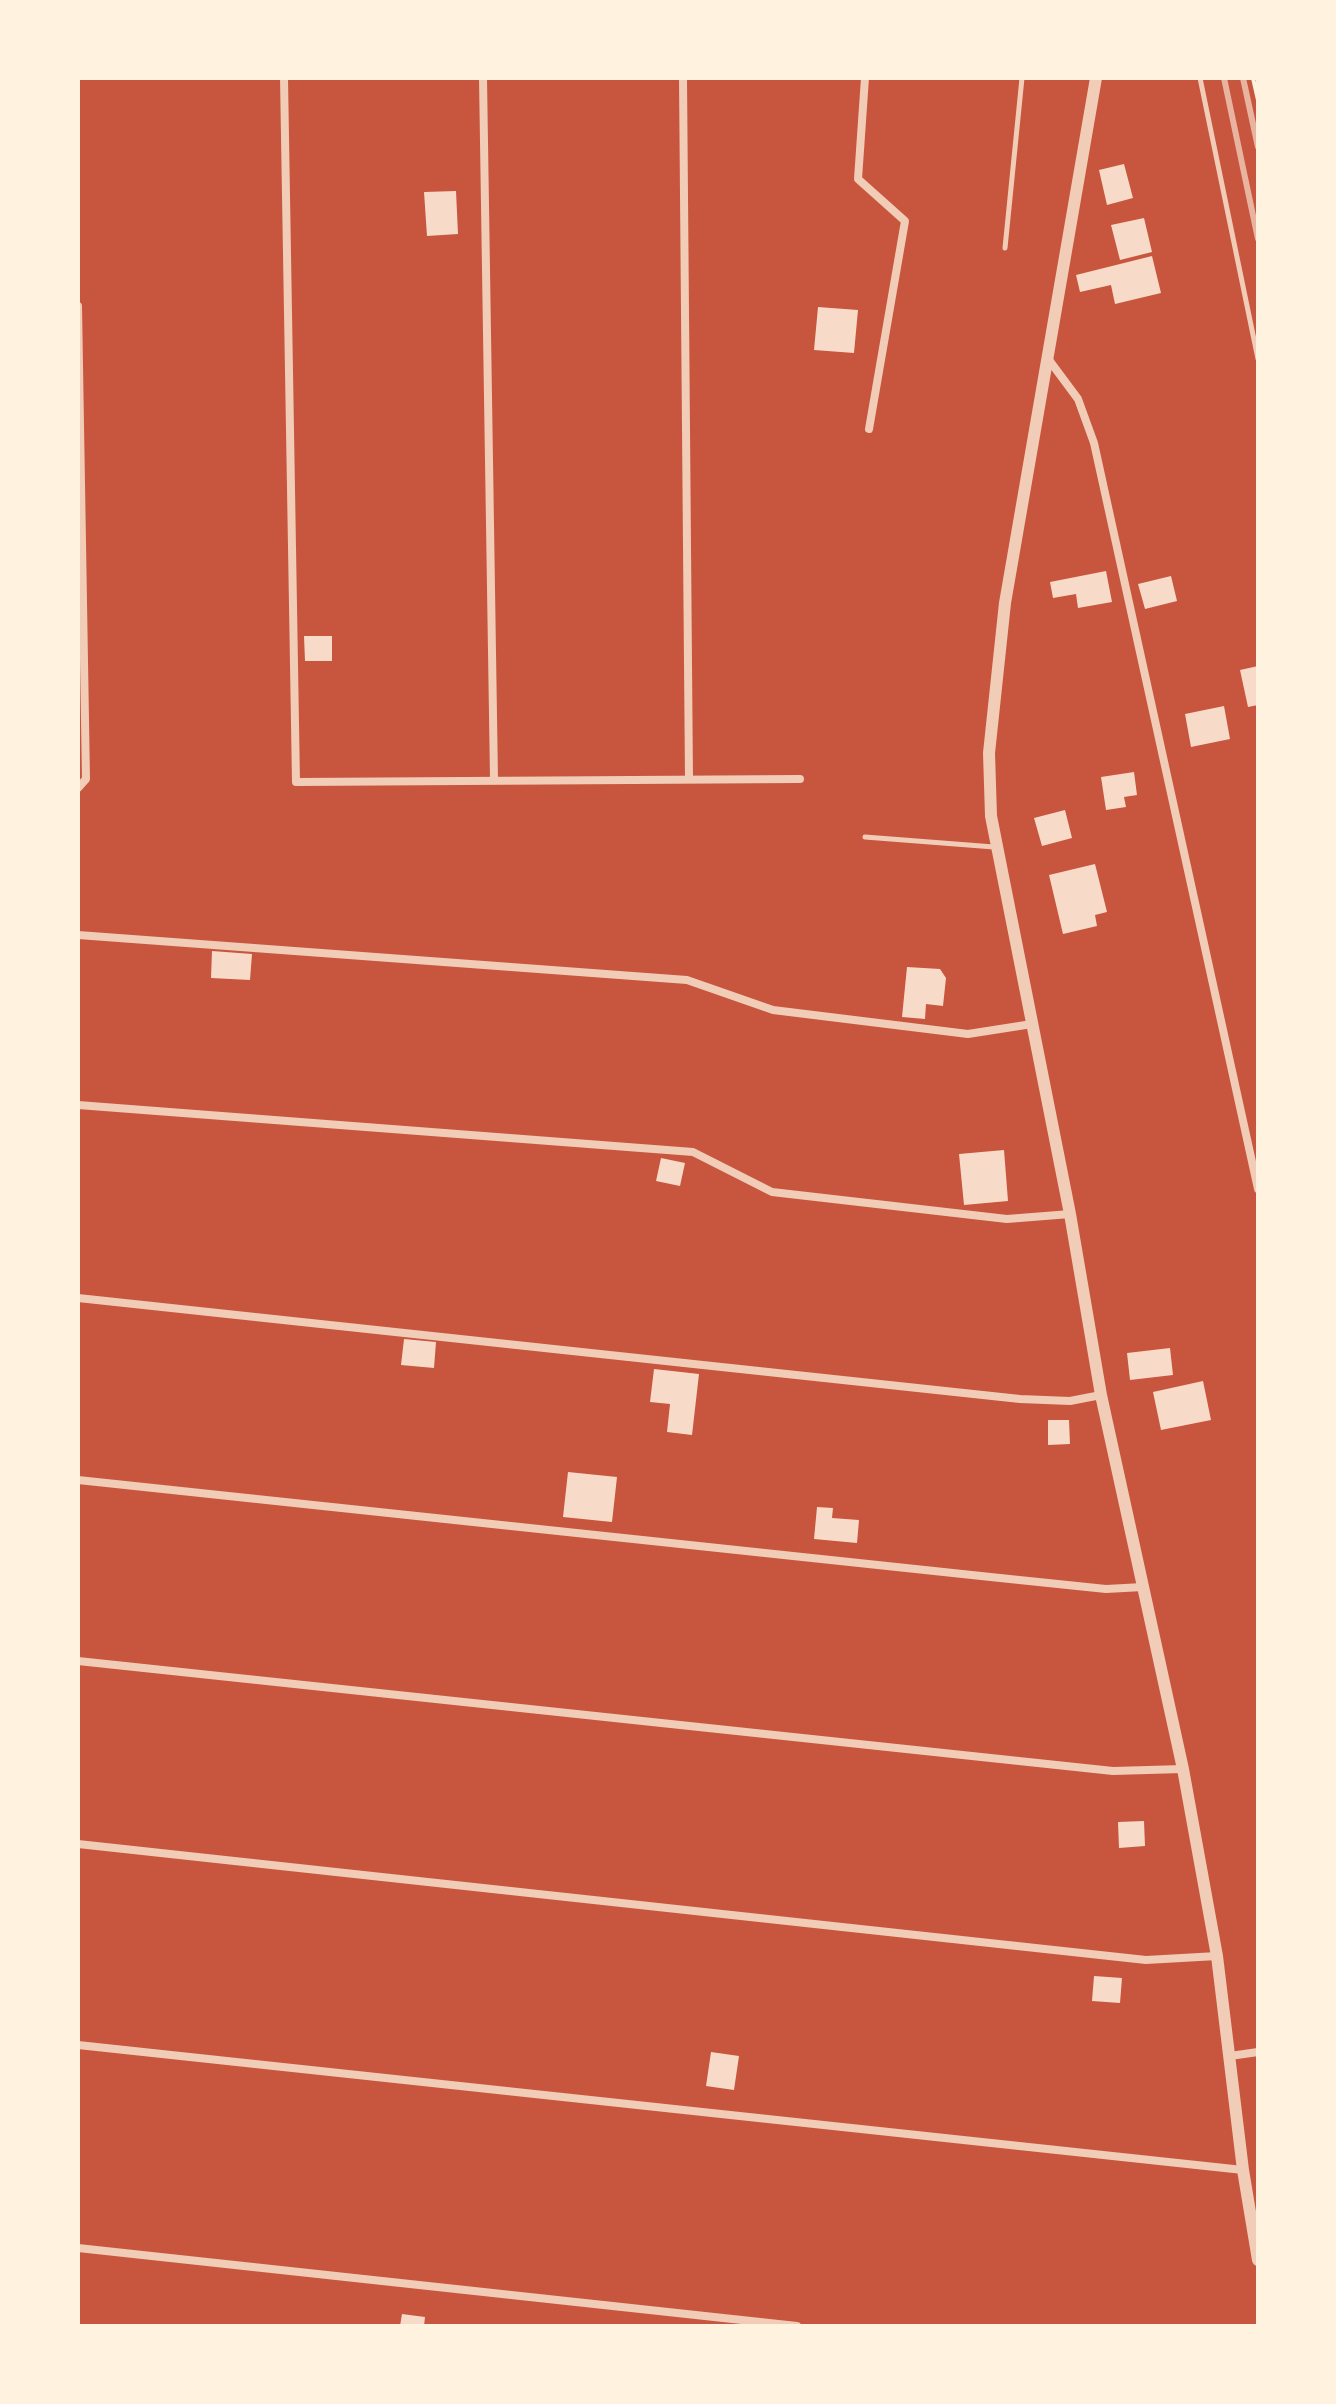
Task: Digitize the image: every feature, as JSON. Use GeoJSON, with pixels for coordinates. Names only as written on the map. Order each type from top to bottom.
{"type":"FeatureCollection","features":[{"type":"Feature","properties":{"kind":"street"},"geometry":{"type":"LineString","coordinates":[[284,78],[296,782],[800,779]]}},
{"type":"Feature","properties":{"kind":"street"},"geometry":{"type":"LineString","coordinates":[[483,78],[494,779]]}},
{"type":"Feature","properties":{"kind":"street"},"geometry":{"type":"LineString","coordinates":[[683,78],[689,779]]}},
{"type":"Feature","properties":{"kind":"street"},"geometry":{"type":"LineString","coordinates":[[865,78],[858,179],[905,221],[869,429]]}},
{"type":"Feature","properties":{"kind":"street"},"geometry":{"type":"LineString","coordinates":[[1096,78],[1005,603],[989,753],[995,847],[1070,1214],[1101,1395],[1183,1769],[1217,1956],[1243,2170],[1258,2260]]}},
{"type":"Feature","properties":{"kind":"street"},"geometry":{"type":"LineString","coordinates":[[78,306],[86,779],[78,788]]}},
{"type":"Feature","properties":{"kind":"street"},"geometry":{"type":"LineString","coordinates":[[1049,360],[1078,399],[1094,443],[1258,1189]]}},
{"type":"Feature","properties":{"kind":"street"},"geometry":{"type":"LineString","coordinates":[[78,935],[687,980],[719,988],[773,1010],[968,1034],[1032,1024]]}},
{"type":"Feature","properties":{"kind":"street"},"geometry":{"type":"LineString","coordinates":[[78,1105],[693,1152],[772,1192],[1007,1219],[1047,1219],[1070,1214]]}},
{"type":"Feature","properties":{"kind":"street"},"geometry":{"type":"LineString","coordinates":[[78,1298],[1020,1399],[1070,1401],[1101,1395]]}},
{"type":"Feature","properties":{"kind":"street"},"geometry":{"type":"LineString","coordinates":[[78,1480],[1015,1580],[1106,1589],[1143,1587]]}},
{"type":"Feature","properties":{"kind":"street"},"geometry":{"type":"LineString","coordinates":[[78,1661],[1000,1760],[1145,1773],[1183,1769]]}},
{"type":"Feature","properties":{"kind":"street"},"geometry":{"type":"LineString","coordinates":[[78,1844],[1146,1960],[1217,1956]]}},
{"type":"Feature","properties":{"kind":"street"},"geometry":{"type":"LineString","coordinates":[[78,2045],[1243,2170]]}},
{"type":"Feature","properties":{"kind":"street"},"geometry":{"type":"LineString","coordinates":[[1230,2056],[1258,2052]]}},
{"type":"Feature","properties":{"kind":"street"},"geometry":{"type":"LineString","coordinates":[[78,2248],[797,2326]]}},
{"type":"Feature","properties":{"kind":"lane"},"geometry":{"type":"LineString","coordinates":[[1005,248],[1022,78]]}},
{"type":"Feature","properties":{"kind":"lane"},"geometry":{"type":"LineString","coordinates":[[1200,78],[1258,359]]}},
{"type":"Feature","properties":{"kind":"lane"},"geometry":{"type":"LineString","coordinates":[[865,837],[995,847]]}},
{"type":"Feature","properties":{"kind":"path"},"geometry":{"type":"LineString","coordinates":[[1253,78],[1258,100]]}},
{"type":"Feature","properties":{"kind":"building"},"geometry":{"type":"Polygon","coordinates":[[[1124,164],[1133,198],[1107,205],[1099,170],[1124,164]]]}},
{"type":"Feature","properties":{"kind":"building"},"geometry":{"type":"Polygon","coordinates":[[[456,191],[458,234],[427,236],[424,192],[456,191]]]}},
{"type":"Feature","properties":{"kind":"building"},"geometry":{"type":"Polygon","coordinates":[[[1144,218],[1152,252],[1120,260],[1111,225],[1144,218]]]}},
{"type":"Feature","properties":{"kind":"building"},"geometry":{"type":"Polygon","coordinates":[[[1152,256],[1161,293],[1115,304],[1111,285],[1080,292],[1076,275],[1152,256]]]}},
{"type":"Feature","properties":{"kind":"building"},"geometry":{"type":"Polygon","coordinates":[[[818,307],[858,310],[854,353],[814,350],[818,307]]]}},
{"type":"Feature","properties":{"kind":"building"},"geometry":{"type":"Polygon","coordinates":[[[1106,571],[1112,602],[1078,608],[1076,594],[1053,598],[1050,582],[1106,571]]]}},
{"type":"Feature","properties":{"kind":"building"},"geometry":{"type":"Polygon","coordinates":[[[1171,576],[1177,601],[1145,609],[1138,584],[1171,576]]]}},
{"type":"Feature","properties":{"kind":"building"},"geometry":{"type":"Polygon","coordinates":[[[304,636],[332,636],[332,661],[305,661],[304,636]]]}},
{"type":"Feature","properties":{"kind":"building"},"geometry":{"type":"Polygon","coordinates":[[[1258,666],[1258,705],[1248,707],[1240,670],[1258,666]]]}},
{"type":"Feature","properties":{"kind":"building"},"geometry":{"type":"Polygon","coordinates":[[[1224,706],[1230,739],[1191,747],[1185,714],[1224,706]]]}},
{"type":"Feature","properties":{"kind":"building"},"geometry":{"type":"Polygon","coordinates":[[[1134,772],[1137,795],[1124,797],[1126,807],[1106,810],[1101,777],[1134,772]]]}},
{"type":"Feature","properties":{"kind":"building"},"geometry":{"type":"Polygon","coordinates":[[[1065,810],[1072,838],[1042,846],[1034,818],[1065,810]]]}},
{"type":"Feature","properties":{"kind":"building"},"geometry":{"type":"Polygon","coordinates":[[[1095,864],[1107,912],[1095,915],[1097,926],[1063,934],[1049,875],[1095,864]]]}},
{"type":"Feature","properties":{"kind":"building"},"geometry":{"type":"Polygon","coordinates":[[[212,951],[252,954],[250,980],[211,978],[212,951]]]}},
{"type":"Feature","properties":{"kind":"building"},"geometry":{"type":"Polygon","coordinates":[[[907,967],[940,969],[946,978],[943,1006],[926,1004],[925,1019],[902,1017],[907,967]]]}},
{"type":"Feature","properties":{"kind":"building"},"geometry":{"type":"Polygon","coordinates":[[[1004,1150],[1008,1201],[964,1205],[959,1154],[1004,1150]]]}},
{"type":"Feature","properties":{"kind":"building"},"geometry":{"type":"Polygon","coordinates":[[[661,1158],[685,1163],[680,1186],[656,1181],[661,1158]]]}},
{"type":"Feature","properties":{"kind":"building"},"geometry":{"type":"Polygon","coordinates":[[[404,1339],[436,1342],[434,1368],[401,1365],[404,1339]]]}},
{"type":"Feature","properties":{"kind":"building"},"geometry":{"type":"Polygon","coordinates":[[[1170,1348],[1173,1375],[1130,1380],[1127,1353],[1170,1348]]]}},
{"type":"Feature","properties":{"kind":"building"},"geometry":{"type":"Polygon","coordinates":[[[654,1369],[699,1374],[692,1435],[667,1432],[670,1404],[650,1402],[654,1369]]]}},
{"type":"Feature","properties":{"kind":"building"},"geometry":{"type":"Polygon","coordinates":[[[1203,1381],[1211,1420],[1161,1430],[1153,1392],[1203,1381]]]}},
{"type":"Feature","properties":{"kind":"building"},"geometry":{"type":"Polygon","coordinates":[[[1048,1420],[1069,1420],[1070,1444],[1048,1445],[1048,1420]]]}},
{"type":"Feature","properties":{"kind":"building"},"geometry":{"type":"Polygon","coordinates":[[[568,1472],[617,1477],[612,1522],[563,1517],[568,1472]]]}},
{"type":"Feature","properties":{"kind":"building"},"geometry":{"type":"Polygon","coordinates":[[[817,1507],[833,1508],[832,1518],[859,1520],[857,1543],[814,1539],[817,1507]]]}},
{"type":"Feature","properties":{"kind":"building"},"geometry":{"type":"Polygon","coordinates":[[[1144,1821],[1145,1846],[1119,1848],[1118,1822],[1144,1821]]]}},
{"type":"Feature","properties":{"kind":"building"},"geometry":{"type":"Polygon","coordinates":[[[1094,1976],[1122,1978],[1120,2003],[1092,2001],[1094,1976]]]}},
{"type":"Feature","properties":{"kind":"building"},"geometry":{"type":"Polygon","coordinates":[[[711,2052],[739,2056],[734,2090],[706,2086],[711,2052]]]}},
{"type":"Feature","properties":{"kind":"building"},"geometry":{"type":"Polygon","coordinates":[[[402,2314],[425,2317],[424,2326],[400,2326],[402,2314]]]}},
{"type":"Feature","properties":{"kind":"railway"},"geometry":{"type":"LineString","coordinates":[[1224,78],[1258,239]]}},
{"type":"Feature","properties":{"kind":"railway"},"geometry":{"type":"LineString","coordinates":[[1243,78],[1258,147]]}}]}
